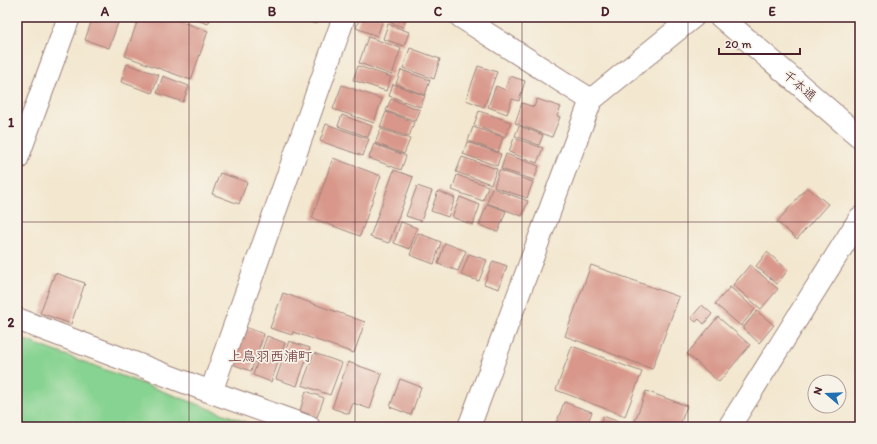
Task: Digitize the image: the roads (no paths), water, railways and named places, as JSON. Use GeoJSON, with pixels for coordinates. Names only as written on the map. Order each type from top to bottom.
{"type":"FeatureCollection","features":[{"type":"Feature","properties":{"kind":"street"},"geometry":{"type":"LineString","coordinates":[[17,159],[69,17]]}},
{"type":"Feature","properties":{"kind":"street"},"geometry":{"type":"LineString","coordinates":[[211,392],[344,17]]}},
{"type":"Feature","properties":{"kind":"street"},"geometry":{"type":"LineString","coordinates":[[461,17],[591,100]]}},
{"type":"Feature","properties":{"kind":"street"},"geometry":{"type":"LineString","coordinates":[[469,427],[591,100],[693,17]]}},
{"type":"Feature","properties":{"kind":"street","name":"千本通"},"geometry":{"type":"LineString","coordinates":[[721,17],[860,137]]}},
{"type":"Feature","properties":{"kind":"street"},"geometry":{"type":"LineString","coordinates":[[729,427],[860,218]]}},
{"type":"Feature","properties":{"kind":"street"},"geometry":{"type":"LineString","coordinates":[[17,319],[309,427]]}},
{"type":"Feature","properties":{"kind":"district","name":"上鳥羽西浦町"},"geometry":{"type":"Point","coordinates":[270,356]}}]}
